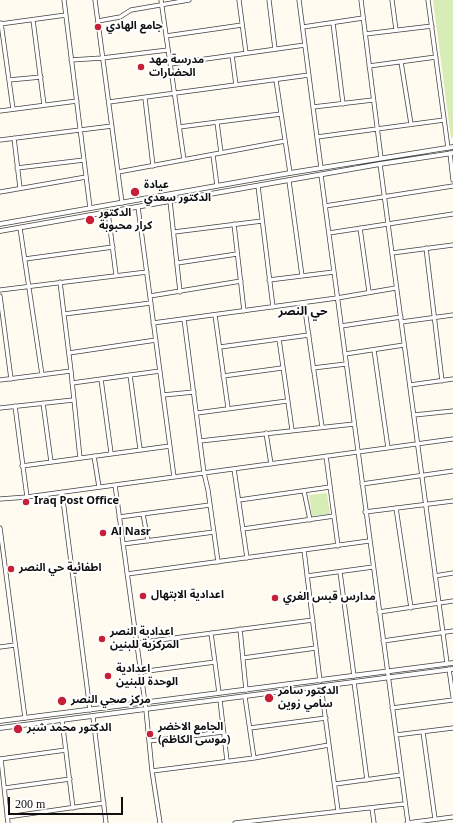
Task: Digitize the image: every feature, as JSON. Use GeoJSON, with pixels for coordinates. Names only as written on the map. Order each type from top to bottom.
{"type":"FeatureCollection","features":[{"type":"Feature","properties":{"kind":"street"},"geometry":{"type":"LineString","coordinates":[[64,0],[90,208]]}},
{"type":"Feature","properties":{"kind":"street"},"geometry":{"type":"LineString","coordinates":[[95,0],[122,203]]}},
{"type":"Feature","properties":{"kind":"street"},"geometry":{"type":"LineString","coordinates":[[98,21],[120,17],[131,10],[162,2],[189,0]]}},
{"type":"Feature","properties":{"kind":"street"},"geometry":{"type":"LineString","coordinates":[[239,0],[246,53]]}},
{"type":"Feature","properties":{"kind":"street"},"geometry":{"type":"LineString","coordinates":[[269,0],[275,49]]}},
{"type":"Feature","properties":{"kind":"street"},"geometry":{"type":"LineString","coordinates":[[299,0],[321,168]]}},
{"type":"Feature","properties":{"kind":"street"},"geometry":{"type":"LineString","coordinates":[[361,0],[381,158]]}},
{"type":"Feature","properties":{"kind":"street"},"geometry":{"type":"LineString","coordinates":[[392,0],[396,30]]}},
{"type":"Feature","properties":{"kind":"street"},"geometry":{"type":"LineString","coordinates":[[428,0],[448,148]]}},
{"type":"Feature","properties":{"kind":"street"},"geometry":{"type":"LineString","coordinates":[[162,2],[184,160]]}},
{"type":"Feature","properties":{"kind":"street"},"geometry":{"type":"LineString","coordinates":[[13,109],[1,24],[66,15]]}},
{"type":"Feature","properties":{"kind":"street"},"geometry":{"type":"LineString","coordinates":[[303,27],[363,18]]}},
{"type":"Feature","properties":{"kind":"street"},"geometry":{"type":"LineString","coordinates":[[33,20],[44,105]]}},
{"type":"Feature","properties":{"kind":"street"},"geometry":{"type":"LineString","coordinates":[[333,23],[342,104]]}},
{"type":"Feature","properties":{"kind":"street"},"geometry":{"type":"LineString","coordinates":[[166,36],[242,25]]}},
{"type":"Feature","properties":{"kind":"street"},"geometry":{"type":"LineString","coordinates":[[365,34],[432,26]]}},
{"type":"Feature","properties":{"kind":"street"},"geometry":{"type":"LineString","coordinates":[[170,64],[305,45]]}},
{"type":"Feature","properties":{"kind":"street"},"geometry":{"type":"LineString","coordinates":[[71,60],[168,50]]}},
{"type":"Feature","properties":{"kind":"street"},"geometry":{"type":"LineString","coordinates":[[232,55],[236,85]]}},
{"type":"Feature","properties":{"kind":"street"},"geometry":{"type":"LineString","coordinates":[[369,66],[436,57]]}},
{"type":"Feature","properties":{"kind":"street"},"geometry":{"type":"LineString","coordinates":[[401,62],[410,124]]}},
{"type":"Feature","properties":{"kind":"street"},"geometry":{"type":"LineString","coordinates":[[109,102],[309,75]]}},
{"type":"Feature","properties":{"kind":"street"},"geometry":{"type":"LineString","coordinates":[[9,80],[41,77]]}},
{"type":"Feature","properties":{"kind":"street"},"geometry":{"type":"LineString","coordinates":[[276,80],[290,173]]}},
{"type":"Feature","properties":{"kind":"street"},"geometry":{"type":"LineString","coordinates":[[145,98],[153,166]]}},
{"type":"Feature","properties":{"kind":"street"},"geometry":{"type":"LineString","coordinates":[[313,107],[374,100]]}},
{"type":"Feature","properties":{"kind":"street"},"geometry":{"type":"LineString","coordinates":[[0,111],[77,101]]}},
{"type":"Feature","properties":{"kind":"street"},"geometry":{"type":"LineString","coordinates":[[179,127],[281,114]]}},
{"type":"Feature","properties":{"kind":"street"},"geometry":{"type":"LineString","coordinates":[[317,137],[444,120]]}},
{"type":"Feature","properties":{"kind":"street"},"geometry":{"type":"LineString","coordinates":[[217,122],[221,153]]}},
{"type":"Feature","properties":{"kind":"street"},"geometry":{"type":"LineString","coordinates":[[0,140],[112,126]]}},
{"type":"Feature","properties":{"kind":"street"},"geometry":{"type":"LineString","coordinates":[[14,138],[20,188]]}},
{"type":"Feature","properties":{"kind":"street"},"geometry":{"type":"LineString","coordinates":[[118,172],[285,141]]}},
{"type":"Feature","properties":{"kind":"street"},"geometry":{"type":"LineString","coordinates":[[0,224],[290,173],[453,147]]}},
{"type":"Feature","properties":{"kind":"street"},"geometry":{"type":"LineString","coordinates":[[0,231],[380,164],[451,153],[453,180]]}},
{"type":"Feature","properties":{"kind":"street"},"geometry":{"type":"LineString","coordinates":[[213,154],[217,186]]}},
{"type":"Feature","properties":{"kind":"street"},"geometry":{"type":"LineString","coordinates":[[17,168],[84,160]]}},
{"type":"Feature","properties":{"kind":"street"},"geometry":{"type":"LineString","coordinates":[[380,164],[447,663]]}},
{"type":"Feature","properties":{"kind":"street"},"geometry":{"type":"LineString","coordinates":[[321,175],[404,804],[408,823],[453,817]]}},
{"type":"Feature","properties":{"kind":"street"},"geometry":{"type":"LineString","coordinates":[[273,176],[271,180],[274,183]]}},
{"type":"Feature","properties":{"kind":"street"},"geometry":{"type":"LineString","coordinates":[[0,192],[86,177]]}},
{"type":"Feature","properties":{"kind":"street"},"geometry":{"type":"LineString","coordinates":[[258,179],[261,182],[258,186],[273,307]]}},
{"type":"Feature","properties":{"kind":"street"},"geometry":{"type":"LineString","coordinates":[[289,181],[302,276]]}},
{"type":"Feature","properties":{"kind":"street"},"geometry":{"type":"LineString","coordinates":[[325,206],[453,186]]}},
{"type":"Feature","properties":{"kind":"street"},"geometry":{"type":"LineString","coordinates":[[170,201],[180,292]]}},
{"type":"Feature","properties":{"kind":"street"},"geometry":{"type":"LineString","coordinates":[[138,207],[174,477]]}},
{"type":"Feature","properties":{"kind":"street"},"geometry":{"type":"LineString","coordinates":[[108,212],[116,275]]}},
{"type":"Feature","properties":{"kind":"street"},"geometry":{"type":"LineString","coordinates":[[60,214],[58,216],[61,221]]}},
{"type":"Feature","properties":{"kind":"street"},"geometry":{"type":"LineString","coordinates":[[329,233],[453,214]]}},
{"type":"Feature","properties":{"kind":"street"},"geometry":{"type":"LineString","coordinates":[[44,216],[46,220],[44,223]]}},
{"type":"Feature","properties":{"kind":"street"},"geometry":{"type":"LineString","coordinates":[[174,232],[262,221]]}},
{"type":"Feature","properties":{"kind":"street"},"geometry":{"type":"LineString","coordinates":[[234,224],[244,311]]}},
{"type":"Feature","properties":{"kind":"street"},"geometry":{"type":"LineString","coordinates":[[20,228],[42,375]]}},
{"type":"Feature","properties":{"kind":"street"},"geometry":{"type":"LineString","coordinates":[[360,228],[369,292]]}},
{"type":"Feature","properties":{"kind":"street"},"geometry":{"type":"LineString","coordinates":[[392,253],[453,245]]}},
{"type":"Feature","properties":{"kind":"street"},"geometry":{"type":"LineString","coordinates":[[25,259],[113,247]]}},
{"type":"Feature","properties":{"kind":"street"},"geometry":{"type":"LineString","coordinates":[[426,248],[442,381]]}},
{"type":"Feature","properties":{"kind":"street"},"geometry":{"type":"LineString","coordinates":[[177,263],[237,254]]}},
{"type":"Feature","properties":{"kind":"street"},"geometry":{"type":"LineString","coordinates":[[0,290],[147,272]]}},
{"type":"Feature","properties":{"kind":"street"},"geometry":{"type":"LineString","coordinates":[[269,280],[334,272]]}},
{"type":"Feature","properties":{"kind":"street"},"geometry":{"type":"LineString","coordinates":[[150,296],[241,281]]}},
{"type":"Feature","properties":{"kind":"street"},"geometry":{"type":"LineString","coordinates":[[60,282],[80,458]]}},
{"type":"Feature","properties":{"kind":"street"},"geometry":{"type":"LineString","coordinates":[[153,323],[304,303],[396,288]]}},
{"type":"Feature","properties":{"kind":"street"},"geometry":{"type":"LineString","coordinates":[[0,296],[12,379]]}},
{"type":"Feature","properties":{"kind":"street"},"geometry":{"type":"LineString","coordinates":[[64,314],[151,303]]}},
{"type":"Feature","properties":{"kind":"street"},"geometry":{"type":"LineString","coordinates":[[304,303],[322,427]]}},
{"type":"Feature","properties":{"kind":"street"},"geometry":{"type":"LineString","coordinates":[[215,315],[228,408]]}},
{"type":"Feature","properties":{"kind":"street"},"geometry":{"type":"LineString","coordinates":[[341,326],[453,316]]}},
{"type":"Feature","properties":{"kind":"street"},"geometry":{"type":"LineString","coordinates":[[184,319],[204,473],[218,562]]}},
{"type":"Feature","properties":{"kind":"street"},"geometry":{"type":"LineString","coordinates":[[220,347],[309,335]]}},
{"type":"Feature","properties":{"kind":"street"},"geometry":{"type":"LineString","coordinates":[[279,339],[292,430]]}},
{"type":"Feature","properties":{"kind":"street"},"geometry":{"type":"LineString","coordinates":[[68,353],[156,340]]}},
{"type":"Feature","properties":{"kind":"street"},"geometry":{"type":"LineString","coordinates":[[345,354],[404,345]]}},
{"type":"Feature","properties":{"kind":"street"},"geometry":{"type":"LineString","coordinates":[[374,350],[388,448]]}},
{"type":"Feature","properties":{"kind":"street"},"geometry":{"type":"LineString","coordinates":[[313,368],[346,364]]}},
{"type":"Feature","properties":{"kind":"street"},"geometry":{"type":"LineString","coordinates":[[224,376],[282,368]]}},
{"type":"Feature","properties":{"kind":"street"},"geometry":{"type":"LineString","coordinates":[[0,380],[71,371]]}},
{"type":"Feature","properties":{"kind":"street"},"geometry":{"type":"LineString","coordinates":[[72,383],[160,371]]}},
{"type":"Feature","properties":{"kind":"street"},"geometry":{"type":"LineString","coordinates":[[130,375],[140,449]]}},
{"type":"Feature","properties":{"kind":"street"},"geometry":{"type":"LineString","coordinates":[[101,379],[111,453]]}},
{"type":"Feature","properties":{"kind":"street"},"geometry":{"type":"LineString","coordinates":[[410,385],[453,380]]}},
{"type":"Feature","properties":{"kind":"street"},"geometry":{"type":"LineString","coordinates":[[163,396],[194,392]]}},
{"type":"Feature","properties":{"kind":"street"},"geometry":{"type":"LineString","coordinates":[[0,408],[73,400]]}},
{"type":"Feature","properties":{"kind":"street"},"geometry":{"type":"LineString","coordinates":[[197,413],[287,401]]}},
{"type":"Feature","properties":{"kind":"street"},"geometry":{"type":"LineString","coordinates":[[43,403],[51,462]]}},
{"type":"Feature","properties":{"kind":"street"},"geometry":{"type":"LineString","coordinates":[[15,406],[26,497]]}},
{"type":"Feature","properties":{"kind":"street"},"geometry":{"type":"LineString","coordinates":[[414,416],[453,410]]}},
{"type":"Feature","properties":{"kind":"street"},"geometry":{"type":"LineString","coordinates":[[200,441],[354,424]]}},
{"type":"Feature","properties":{"kind":"street"},"geometry":{"type":"LineString","coordinates":[[266,434],[270,464]]}},
{"type":"Feature","properties":{"kind":"street"},"geometry":{"type":"LineString","coordinates":[[0,499],[26,497],[453,439]]}},
{"type":"Feature","properties":{"kind":"street"},"geometry":{"type":"LineString","coordinates":[[22,466],[170,446]]}},
{"type":"Feature","properties":{"kind":"street"},"geometry":{"type":"LineString","coordinates":[[94,456],[99,487]]}},
{"type":"Feature","properties":{"kind":"street"},"geometry":{"type":"LineString","coordinates":[[326,456],[338,546]]}},
{"type":"Feature","properties":{"kind":"street"},"geometry":{"type":"LineString","coordinates":[[234,469],[247,558]]}},
{"type":"Feature","properties":{"kind":"street"},"geometry":{"type":"LineString","coordinates":[[362,484],[453,471]]}},
{"type":"Feature","properties":{"kind":"street"},"geometry":{"type":"LineString","coordinates":[[115,485],[160,823]]}},
{"type":"Feature","properties":{"kind":"street"},"geometry":{"type":"LineString","coordinates":[[239,500],[330,488]]}},
{"type":"Feature","properties":{"kind":"street"},"geometry":{"type":"LineString","coordinates":[[304,491],[310,520]]}},
{"type":"Feature","properties":{"kind":"street"},"geometry":{"type":"LineString","coordinates":[[62,492],[90,710]]}},
{"type":"Feature","properties":{"kind":"street"},"geometry":{"type":"LineString","coordinates":[[365,512],[453,501]]}},
{"type":"Feature","properties":{"kind":"street"},"geometry":{"type":"LineString","coordinates":[[119,517],[210,505]]}},
{"type":"Feature","properties":{"kind":"street"},"geometry":{"type":"LineString","coordinates":[[396,508],[411,608]]}},
{"type":"Feature","properties":{"kind":"street"},"geometry":{"type":"LineString","coordinates":[[143,514],[148,541]]}},
{"type":"Feature","properties":{"kind":"street"},"geometry":{"type":"LineString","coordinates":[[243,529],[334,516]]}},
{"type":"Feature","properties":{"kind":"street"},"geometry":{"type":"LineString","coordinates":[[0,528],[25,718]]}},
{"type":"Feature","properties":{"kind":"street"},"geometry":{"type":"LineString","coordinates":[[123,544],[214,532]]}},
{"type":"Feature","properties":{"kind":"street"},"geometry":{"type":"LineString","coordinates":[[127,574],[369,542]]}},
{"type":"Feature","properties":{"kind":"street"},"geometry":{"type":"LineString","coordinates":[[304,550],[320,680]]}},
{"type":"Feature","properties":{"kind":"street"},"geometry":{"type":"LineString","coordinates":[[307,576],[372,567]]}},
{"type":"Feature","properties":{"kind":"street"},"geometry":{"type":"LineString","coordinates":[[0,569],[5,568]]}},
{"type":"Feature","properties":{"kind":"street"},"geometry":{"type":"LineString","coordinates":[[340,572],[354,676]]}},
{"type":"Feature","properties":{"kind":"street"},"geometry":{"type":"LineString","coordinates":[[436,576],[453,573]]}},
{"type":"Feature","properties":{"kind":"street"},"geometry":{"type":"LineString","coordinates":[[379,612],[453,601]]}},
{"type":"Feature","properties":{"kind":"street"},"geometry":{"type":"LineString","coordinates":[[136,643],[313,620]]}},
{"type":"Feature","properties":{"kind":"street"},"geometry":{"type":"LineString","coordinates":[[240,629],[246,690]]}},
{"type":"Feature","properties":{"kind":"street"},"geometry":{"type":"LineString","coordinates":[[383,641],[453,631]]}},
{"type":"Feature","properties":{"kind":"street"},"geometry":{"type":"LineString","coordinates":[[211,633],[219,693]]}},
{"type":"Feature","properties":{"kind":"street"},"geometry":{"type":"LineString","coordinates":[[0,647],[15,645]]}},
{"type":"Feature","properties":{"kind":"street"},"geometry":{"type":"LineString","coordinates":[[243,658],[316,648]]}},
{"type":"Feature","properties":{"kind":"street"},"geometry":{"type":"LineString","coordinates":[[140,672],[215,662]]}},
{"type":"Feature","properties":{"kind":"street"},"geometry":{"type":"LineString","coordinates":[[0,722],[453,663]]}},
{"type":"Feature","properties":{"kind":"street"},"geometry":{"type":"LineString","coordinates":[[0,728],[451,669],[453,697]]}},
{"type":"Feature","properties":{"kind":"street"},"geometry":{"type":"LineString","coordinates":[[393,671],[394,677]]}},
{"type":"Feature","properties":{"kind":"street"},"geometry":{"type":"LineString","coordinates":[[381,672],[381,678]]}},
{"type":"Feature","properties":{"kind":"street"},"geometry":{"type":"LineString","coordinates":[[354,682],[367,780]]}},
{"type":"Feature","properties":{"kind":"street"},"geometry":{"type":"LineString","coordinates":[[321,686],[338,811]]}},
{"type":"Feature","properties":{"kind":"street"},"geometry":{"type":"LineString","coordinates":[[245,697],[254,758]]}},
{"type":"Feature","properties":{"kind":"street"},"geometry":{"type":"LineString","coordinates":[[220,700],[227,761]]}},
{"type":"Feature","properties":{"kind":"street"},"geometry":{"type":"LineString","coordinates":[[392,708],[453,700]]}},
{"type":"Feature","properties":{"kind":"street"},"geometry":{"type":"LineString","coordinates":[[153,702],[152,706],[154,709]]}},
{"type":"Feature","properties":{"kind":"street"},"geometry":{"type":"LineString","coordinates":[[135,704],[137,708],[136,711]]}},
{"type":"Feature","properties":{"kind":"street"},"geometry":{"type":"LineString","coordinates":[[93,716],[106,823]]}},
{"type":"Feature","properties":{"kind":"street"},"geometry":{"type":"LineString","coordinates":[[250,728],[326,718]]}},
{"type":"Feature","properties":{"kind":"street"},"geometry":{"type":"LineString","coordinates":[[62,720],[73,808]]}},
{"type":"Feature","properties":{"kind":"street"},"geometry":{"type":"LineString","coordinates":[[396,735],[453,728]]}},
{"type":"Feature","properties":{"kind":"street"},"geometry":{"type":"LineString","coordinates":[[149,742],[223,732]]}},
{"type":"Feature","properties":{"kind":"street"},"geometry":{"type":"LineString","coordinates":[[423,732],[435,819]]}},
{"type":"Feature","properties":{"kind":"street"},"geometry":{"type":"LineString","coordinates":[[152,771],[254,758],[329,745]]}},
{"type":"Feature","properties":{"kind":"street"},"geometry":{"type":"LineString","coordinates":[[8,823],[5,788],[0,759],[66,750]]}},
{"type":"Feature","properties":{"kind":"street"},"geometry":{"type":"LineString","coordinates":[[334,784],[401,775]]}},
{"type":"Feature","properties":{"kind":"street"},"geometry":{"type":"LineString","coordinates":[[5,788],[70,780]]}},
{"type":"Feature","properties":{"kind":"street"},"geometry":{"type":"LineString","coordinates":[[7,818],[104,803]]}},
{"type":"Feature","properties":{"kind":"street"},"geometry":{"type":"LineString","coordinates":[[235,823],[404,804]]}},
{"type":"Feature","properties":{"kind":"street"},"geometry":{"type":"LineString","coordinates":[[372,808],[374,823]]}},
{"type":"Feature","properties":{"kind":"street"},"geometry":{"type":"LineString","coordinates":[[279,817],[280,823]]}},
{"type":"Feature","properties":{"kind":"green space"},"geometry":{"type":"Polygon","coordinates":[[[433,0],[453,0],[453,138],[451,138],[433,0]]]}},
{"type":"Feature","properties":{"kind":"green space"},"geometry":{"type":"Polygon","coordinates":[[[327,493],[330,514],[312,516],[309,495],[327,493]]]}},
{"type":"Feature","properties":{"kind":"place","name":"جامع الهادي"},"geometry":{"type":"Point","coordinates":[98,27]}},
{"type":"Feature","properties":{"kind":"place","name":"مدرسة مهد الحضارات"},"geometry":{"type":"Point","coordinates":[141,67]}},
{"type":"Feature","properties":{"kind":"place","name":"عيادة الدكتور سعدي"},"geometry":{"type":"Point","coordinates":[135,192]}},
{"type":"Feature","properties":{"kind":"place","name":"الدكتور كرار محبوبة"},"geometry":{"type":"Point","coordinates":[90,220]}},
{"type":"Feature","properties":{"kind":"place","name":"Iraq Post Office"},"geometry":{"type":"Point","coordinates":[26,502]}},
{"type":"Feature","properties":{"kind":"place","name":"Al Nasr"},"geometry":{"type":"Point","coordinates":[103,533]}},
{"type":"Feature","properties":{"kind":"place","name":"اطفائية حي النصر"},"geometry":{"type":"Point","coordinates":[11,569]}},
{"type":"Feature","properties":{"kind":"place","name":"اعدادية الابتهال"},"geometry":{"type":"Point","coordinates":[143,596]}},
{"type":"Feature","properties":{"kind":"place","name":"مدارس قبس الغري"},"geometry":{"type":"Point","coordinates":[275,598]}},
{"type":"Feature","properties":{"kind":"place","name":"اعدادية النصر المركزية للبنين"},"geometry":{"type":"Point","coordinates":[102,639]}},
{"type":"Feature","properties":{"kind":"place","name":"اعدادية الوحدة للبنين"},"geometry":{"type":"Point","coordinates":[108,676]}},
{"type":"Feature","properties":{"kind":"place","name":"الدكتور سامر سامي زوين"},"geometry":{"type":"Point","coordinates":[269,698]}},
{"type":"Feature","properties":{"kind":"place","name":"مركز صحي النصر"},"geometry":{"type":"Point","coordinates":[62,701]}},
{"type":"Feature","properties":{"kind":"place","name":"الدكتور محمد شبر"},"geometry":{"type":"Point","coordinates":[18,729]}},
{"type":"Feature","properties":{"kind":"place","name":"الجامع الاخضر (موسى الكاظم)"},"geometry":{"type":"Point","coordinates":[150,734]}},
{"type":"Feature","properties":{"kind":"district","name":"حي النصر"},"geometry":{"type":"Point","coordinates":[303,313]}}]}
